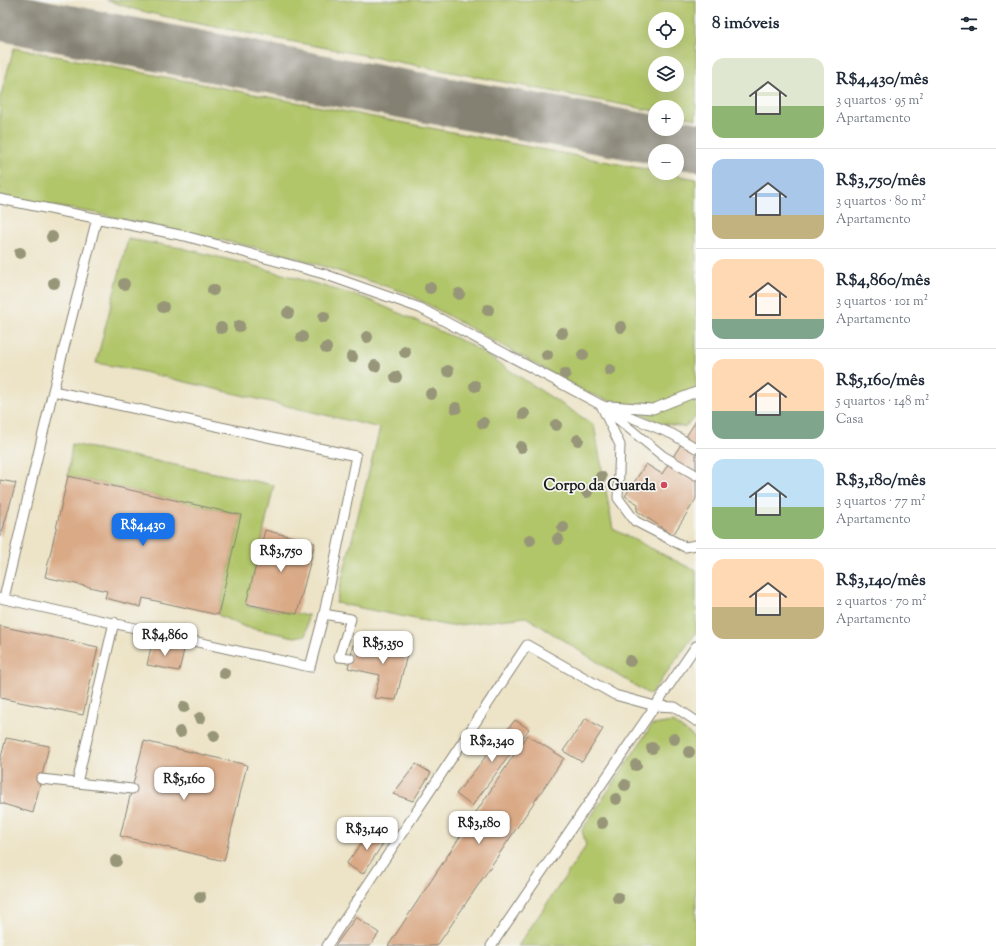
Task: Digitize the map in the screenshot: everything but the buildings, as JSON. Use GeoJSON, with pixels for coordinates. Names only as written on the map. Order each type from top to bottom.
{"type":"FeatureCollection","features":[{"type":"Feature","properties":{"kind":"lane"},"geometry":{"type":"LineString","coordinates":[[0,199],[185,236],[317,272],[420,308],[601,405],[672,434],[696,448]]}},
{"type":"Feature","properties":{"kind":"lane"},"geometry":{"type":"LineString","coordinates":[[53,391],[356,456],[324,614],[310,666],[2,598],[53,391],[97,218]]}},
{"type":"Feature","properties":{"kind":"lane"},"geometry":{"type":"LineString","coordinates":[[601,405],[653,409],[696,392]]}},
{"type":"Feature","properties":{"kind":"lane"},"geometry":{"type":"LineString","coordinates":[[601,405],[663,456],[696,475]]}},
{"type":"Feature","properties":{"kind":"lane"},"geometry":{"type":"LineString","coordinates":[[601,405],[620,445],[618,498],[635,521],[685,547],[696,545]]}},
{"type":"Feature","properties":{"kind":"lane"},"geometry":{"type":"LineString","coordinates":[[324,614],[351,619],[339,656],[350,658]]}},
{"type":"Feature","properties":{"kind":"lane"},"geometry":{"type":"LineString","coordinates":[[77,783],[114,622]]}},
{"type":"Feature","properties":{"kind":"lane"},"geometry":{"type":"LineString","coordinates":[[327,946],[527,645],[615,695],[655,706],[675,707],[696,721]]}},
{"type":"Feature","properties":{"kind":"lane"},"geometry":{"type":"LineString","coordinates":[[491,946],[696,646]]}},
{"type":"Feature","properties":{"kind":"lane"},"geometry":{"type":"LineString","coordinates":[[41,779],[132,789]]}},
{"type":"Feature","properties":{"kind":"green space"},"geometry":{"type":"Polygon","coordinates":[[[106,0],[696,0],[696,119],[684,116],[684,100],[648,100],[648,110],[185,21],[137,10],[106,0]]]}},
{"type":"Feature","properties":{"kind":"green space"},"geometry":{"type":"Polygon","coordinates":[[[14,48],[648,170],[648,180],[684,180],[684,177],[696,179],[696,417],[684,427],[660,423],[630,408],[588,393],[407,293],[281,253],[95,213],[0,197],[0,98],[14,48]]]}},
{"type":"Feature","properties":{"kind":"green space"},"geometry":{"type":"Polygon","coordinates":[[[128,239],[182,248],[251,265],[365,298],[469,344],[594,425],[613,529],[696,571],[696,633],[650,695],[526,617],[450,626],[336,603],[380,428],[135,370],[96,363],[128,239]]]}},
{"type":"Feature","properties":{"kind":"green space"},"geometry":{"type":"Polygon","coordinates":[[[72,444],[274,485],[247,606],[308,615],[306,635],[295,637],[245,627],[218,615],[241,515],[68,476],[72,444]]]}},
{"type":"Feature","properties":{"kind":"green space"},"geometry":{"type":"Polygon","coordinates":[[[673,722],[696,739],[696,946],[518,946],[586,846],[582,830],[652,725],[673,722]]]}},
{"type":"Feature","properties":{"kind":"taxiway"},"geometry":{"type":"LineString","coordinates":[[0,16],[337,82],[696,147]]}},
{"type":"Feature","properties":{"kind":"place","name":"Corpo da Guarda"},"geometry":{"type":"Point","coordinates":[664,485]}}]}
